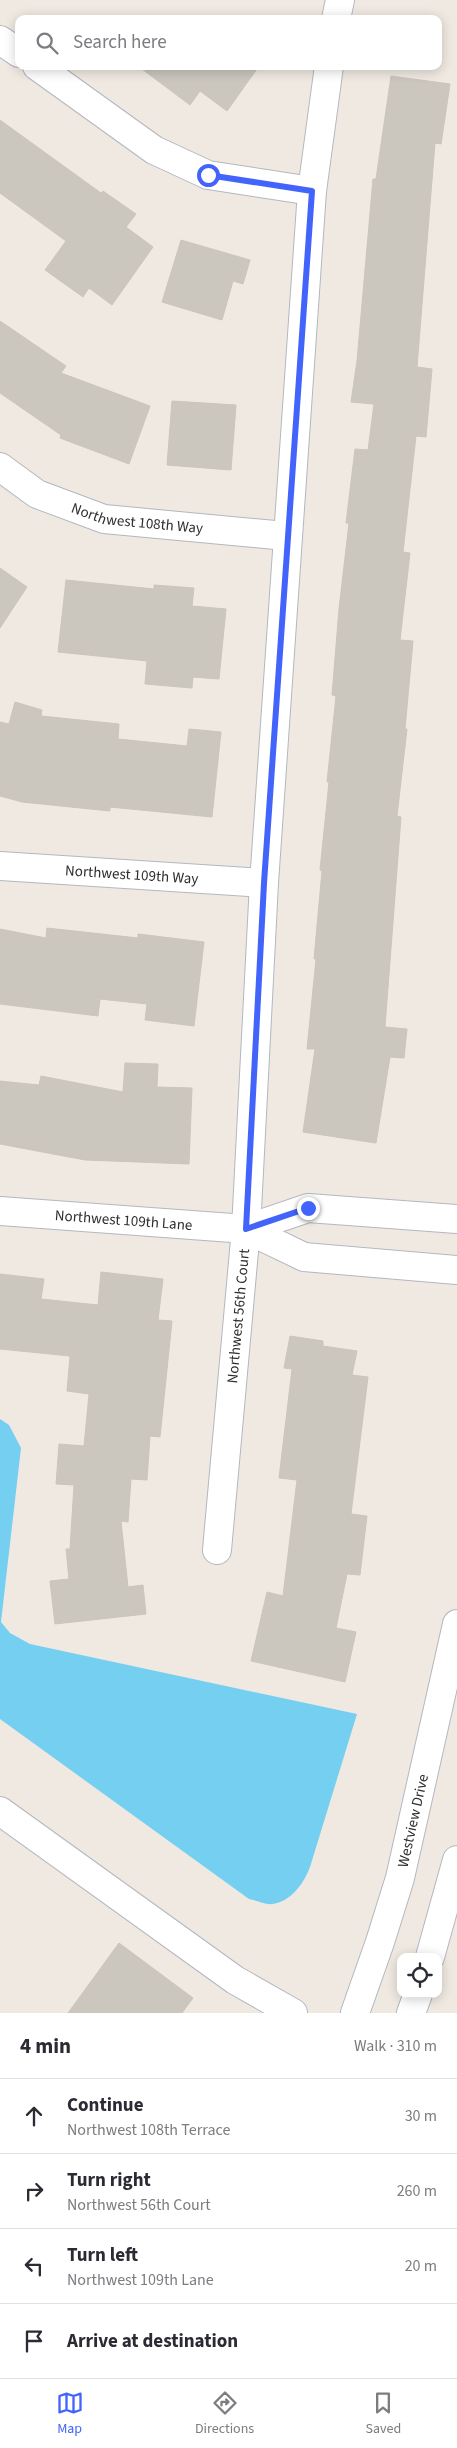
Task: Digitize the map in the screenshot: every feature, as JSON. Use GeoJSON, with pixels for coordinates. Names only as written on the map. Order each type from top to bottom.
{"type":"FeatureCollection","features":[{"type":"Feature","properties":{"kind":"street"},"geometry":{"type":"LineString","coordinates":[[337,15],[340,0]]}},
{"type":"Feature","properties":{"kind":"street"},"geometry":{"type":"LineString","coordinates":[[0,40],[15,50]]}},
{"type":"Feature","properties":{"kind":"street"},"geometry":{"type":"LineString","coordinates":[[43,70],[154,150],[208,175],[312,191]]}},
{"type":"Feature","properties":{"kind":"street","name":"Northwest 56th Court"},"geometry":{"type":"LineString","coordinates":[[217,1550],[246,1229],[264,883],[286,536],[312,191],[328,70]]}},
{"type":"Feature","properties":{"kind":"street","name":"Northwest 108th Way"},"geometry":{"type":"LineString","coordinates":[[0,467],[36,494],[104,519],[286,536]]}},
{"type":"Feature","properties":{"kind":"street","name":"Northwest 109th Way"},"geometry":{"type":"LineString","coordinates":[[0,866],[264,883]]}},
{"type":"Feature","properties":{"kind":"street","name":"Northwest 109th Lane"},"geometry":{"type":"LineString","coordinates":[[246,1229],[308,1208],[457,1220]]}},
{"type":"Feature","properties":{"kind":"street","name":"Northwest 109th Lane"},"geometry":{"type":"LineString","coordinates":[[0,1211],[246,1229],[304,1256],[457,1270]]}},
{"type":"Feature","properties":{"kind":"street","name":"Westview Drive"},"geometry":{"type":"LineString","coordinates":[[355,2013],[400,1878],[457,1624]]}},
{"type":"Feature","properties":{"kind":"street"},"geometry":{"type":"LineString","coordinates":[[0,1811],[235,1980],[293,2013]]}},
{"type":"Feature","properties":{"kind":"street"},"geometry":{"type":"LineString","coordinates":[[431,1953],[457,1860]]}},
{"type":"Feature","properties":{"kind":"street"},"geometry":{"type":"LineString","coordinates":[[411,2013],[417,1998]]}},
{"type":"Feature","properties":{"kind":"water"},"geometry":{"type":"Polygon","coordinates":[[[0,1419],[9,1425],[21,1448],[1,1622],[10,1633],[30,1644],[357,1714],[310,1867],[296,1891],[285,1900],[269,1904],[249,1899],[0,1719],[0,1419]]]}},
{"type":"Feature","properties":{"kind":"building"},"geometry":{"type":"Polygon","coordinates":[[[143,70],[256,70],[227,111],[200,91],[190,105],[143,70]]]}},
{"type":"Feature","properties":{"kind":"building"},"geometry":{"type":"Polygon","coordinates":[[[391,76],[450,84],[441,144],[435,143],[417,367],[432,369],[426,437],[416,436],[403,552],[410,553],[400,640],[413,641],[405,729],[407,729],[397,816],[401,817],[385,1027],[407,1029],[404,1058],[390,1057],[376,1143],[303,1132],[315,1049],[307,1049],[316,959],[314,959],[322,871],[320,870],[329,782],[327,782],[336,696],[332,695],[349,523],[346,523],[355,449],[368,450],[374,404],[351,402],[357,361],[373,179],[376,179],[391,76]]]}},
{"type":"Feature","properties":{"kind":"building"},"geometry":{"type":"Polygon","coordinates":[[[0,120],[101,193],[103,191],[136,214],[126,227],[153,247],[112,305],[89,288],[83,297],[45,270],[66,241],[0,193],[0,120]]]}},
{"type":"Feature","properties":{"kind":"building"},"geometry":{"type":"Polygon","coordinates":[[[181,240],[250,260],[243,284],[233,281],[222,320],[162,302],[181,240]]]}},
{"type":"Feature","properties":{"kind":"building"},"geometry":{"type":"Polygon","coordinates":[[[0,321],[66,366],[61,373],[150,406],[129,464],[60,438],[61,435],[0,393],[0,321]]]}},
{"type":"Feature","properties":{"kind":"building"},"geometry":{"type":"Polygon","coordinates":[[[172,401],[236,405],[231,470],[167,465],[172,401]]]}},
{"type":"Feature","properties":{"kind":"building"},"geometry":{"type":"Polygon","coordinates":[[[0,568],[27,587],[0,628],[0,568]]]}},
{"type":"Feature","properties":{"kind":"building"},"geometry":{"type":"Polygon","coordinates":[[[66,580],[154,589],[154,585],[194,588],[192,606],[226,609],[219,679],[193,677],[192,688],[145,684],[147,661],[58,652],[66,580]]]}},
{"type":"Feature","properties":{"kind":"building"},"geometry":{"type":"Polygon","coordinates":[[[15,702],[42,710],[41,716],[119,724],[118,739],[187,746],[189,729],[221,732],[212,817],[110,807],[110,811],[22,802],[0,796],[0,722],[9,724],[15,702]]]}},
{"type":"Feature","properties":{"kind":"building"},"geometry":{"type":"Polygon","coordinates":[[[47,928],[138,938],[138,934],[204,942],[194,1026],[145,1020],[147,1004],[100,999],[98,1016],[0,1004],[0,929],[46,938],[47,928]]]}},
{"type":"Feature","properties":{"kind":"building"},"geometry":{"type":"Polygon","coordinates":[[[125,1063],[158,1064],[157,1087],[192,1088],[189,1164],[85,1160],[0,1144],[0,1081],[39,1085],[41,1076],[123,1092],[125,1063]]]}},
{"type":"Feature","properties":{"kind":"building"},"geometry":{"type":"Polygon","coordinates":[[[101,1272],[163,1279],[158,1320],[172,1321],[160,1437],[150,1436],[147,1480],[131,1479],[128,1522],[121,1521],[128,1587],[143,1585],[146,1614],[55,1624],[50,1581],[69,1579],[66,1549],[70,1549],[74,1485],[56,1484],[59,1444],[84,1446],[89,1394],[67,1391],[70,1356],[0,1349],[0,1274],[44,1279],[41,1299],[98,1305],[101,1272]]]}},
{"type":"Feature","properties":{"kind":"building"},"geometry":{"type":"Polygon","coordinates":[[[290,1336],[323,1341],[323,1346],[357,1351],[352,1375],[368,1377],[351,1514],[367,1516],[360,1575],[347,1574],[336,1628],[356,1632],[345,1682],[251,1661],[267,1592],[283,1596],[297,1480],[279,1478],[292,1369],[284,1368],[290,1336]]]}},
{"type":"Feature","properties":{"kind":"building"},"geometry":{"type":"Polygon","coordinates":[[[119,1943],[193,1998],[182,2013],[68,2013],[119,1943]]]}},
{"type":"Feature","properties":{"kind":"route"},"geometry":{"type":"LineString","coordinates":[[208,175],[312,191],[286,536],[264,883],[246,1229],[308,1208]]}}]}
